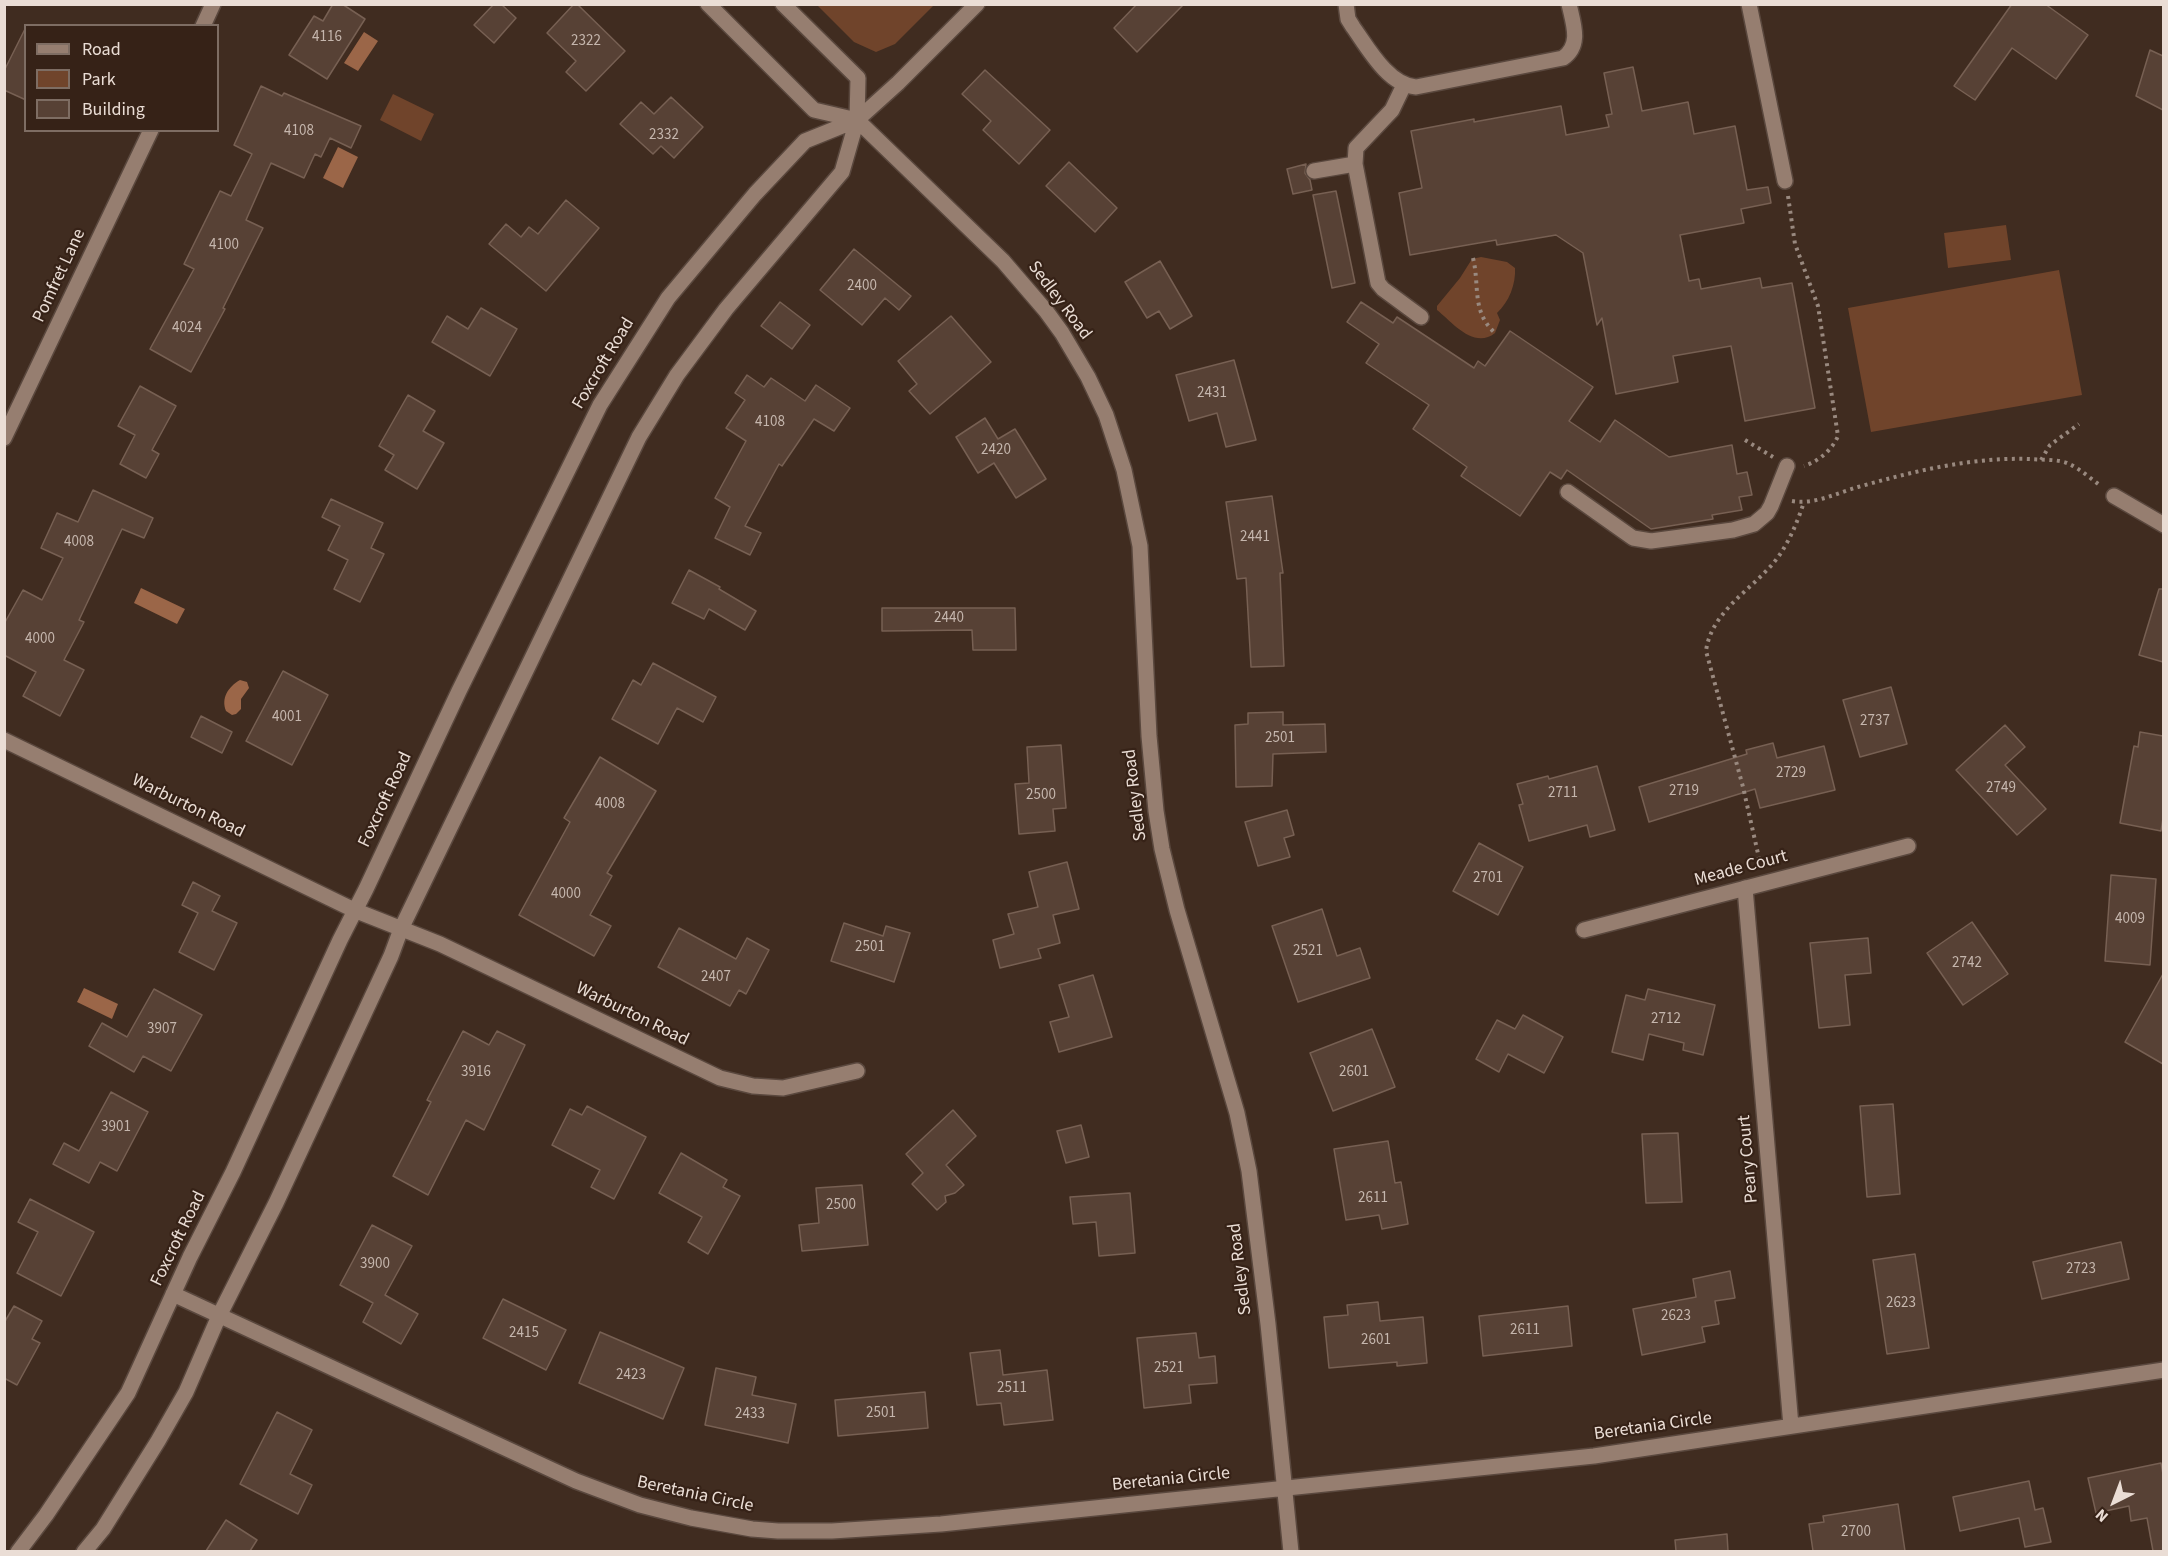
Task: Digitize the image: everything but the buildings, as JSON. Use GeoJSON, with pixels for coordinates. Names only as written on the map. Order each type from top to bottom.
{"type":"FeatureCollection","features":[{"type":"Feature","properties":{"kind":"street"},"geometry":{"type":"LineString","coordinates":[[203,24],[213,4]]}},
{"type":"Feature","properties":{"kind":"street"},"geometry":{"type":"LineString","coordinates":[[708,4],[814,110],[857,120]]}},
{"type":"Feature","properties":{"kind":"street"},"geometry":{"type":"LineString","coordinates":[[84,1551],[103,1529],[158,1442],[186,1392],[219,1316],[276,1203],[391,956],[401,929],[639,437],[677,375],[726,309],[842,172],[857,120],[858,78],[783,4]]}},
{"type":"Feature","properties":{"kind":"street","name":"Foxcroft Road"},"geometry":{"type":"LineString","coordinates":[[18,1551],[46,1515],[128,1393],[173,1294],[233,1173],[354,910],[600,405],[668,298],[755,194],[805,141],[857,120],[898,83],[977,4]]}},
{"type":"Feature","properties":{"kind":"street"},"geometry":{"type":"LineString","coordinates":[[1346,4],[1348,18],[1353,27],[1393,79],[1404,85],[1416,87],[1563,58],[1573,50],[1575,42],[1569,4]]}},
{"type":"Feature","properties":{"kind":"street"},"geometry":{"type":"LineString","coordinates":[[1749,4],[1785,181]]}},
{"type":"Feature","properties":{"kind":"street"},"geometry":{"type":"LineString","coordinates":[[1404,85],[1392,110],[1356,148],[1355,164],[1378,283],[1421,317]]}},
{"type":"Feature","properties":{"kind":"street","name":"Sedley Road"},"geometry":{"type":"LineString","coordinates":[[857,120],[1004,261],[1046,310],[1088,377],[1106,415],[1124,470],[1140,546],[1149,736],[1156,811],[1162,849],[1177,910],[1237,1113],[1249,1171],[1268,1324],[1291,1551]]}},
{"type":"Feature","properties":{"kind":"street","name":"Pomfret Lane"},"geometry":{"type":"LineString","coordinates":[[4,438],[150,132]]}},
{"type":"Feature","properties":{"kind":"street"},"geometry":{"type":"LineString","coordinates":[[1314,171],[1355,164]]}},
{"type":"Feature","properties":{"kind":"street"},"geometry":{"type":"LineString","coordinates":[[1568,492],[1633,538],[1652,541],[1747,527],[1754,524],[1767,513],[1787,466]]}},
{"type":"Feature","properties":{"kind":"street"},"geometry":{"type":"LineString","coordinates":[[2114,496],[2163,525]]}},
{"type":"Feature","properties":{"kind":"street","name":"Warburton Road"},"geometry":{"type":"LineString","coordinates":[[4,740],[354,910],[445,947],[720,1078],[753,1086],[783,1088],[857,1071]]}},
{"type":"Feature","properties":{"kind":"street","name":"Meade Court"},"geometry":{"type":"LineString","coordinates":[[1584,930],[1908,846]]}},
{"type":"Feature","properties":{"kind":"street","name":"Peary Court"},"geometry":{"type":"LineString","coordinates":[[1745,888],[1791,1426]]}},
{"type":"Feature","properties":{"kind":"street","name":"Beretania Circle"},"geometry":{"type":"LineString","coordinates":[[173,1294],[518,1455],[612,1496],[691,1518],[752,1529],[832,1531],[941,1524],[1594,1456],[2163,1370]]}},
{"type":"Feature","properties":{"kind":"path"},"geometry":{"type":"LineString","coordinates":[[1745,440],[1787,466],[1802,467],[1830,449],[1838,436],[1818,306],[1795,244],[1785,181]]}},
{"type":"Feature","properties":{"kind":"path"},"geometry":{"type":"LineString","coordinates":[[1473,258],[1480,313],[1495,333]]}},
{"type":"Feature","properties":{"kind":"path"},"geometry":{"type":"LineString","coordinates":[[2042,460],[2050,445],[2079,424]]}},
{"type":"Feature","properties":{"kind":"path"},"geometry":{"type":"LineString","coordinates":[[1775,496],[1804,502],[1908,473],[1945,466],[1974,461],[2042,460],[2069,464],[2114,496]]}},
{"type":"Feature","properties":{"kind":"path"},"geometry":{"type":"LineString","coordinates":[[1765,883],[1743,787],[1706,651],[1711,633],[1724,613],[1779,556],[1796,526],[1804,502]]}},
{"type":"Feature","properties":{"kind":"green space"},"geometry":{"type":"Polygon","coordinates":[[[817,5],[934,5],[895,44],[876,52],[854,42],[817,5]]]}},
{"type":"Feature","properties":{"kind":"green space"},"geometry":{"type":"Polygon","coordinates":[[[393,94],[434,114],[421,141],[380,120],[393,94]]]}},
{"type":"Feature","properties":{"kind":"green space"},"geometry":{"type":"Polygon","coordinates":[[[2006,225],[2011,260],[1948,268],[1944,233],[2006,225]]]}},
{"type":"Feature","properties":{"kind":"green space"},"geometry":{"type":"Polygon","coordinates":[[[1481,257],[1507,262],[1515,268],[1515,274],[1508,298],[1497,313],[1500,320],[1495,333],[1479,338],[1456,327],[1437,310],[1437,306],[1472,259],[1481,257]]]}},
{"type":"Feature","properties":{"kind":"green space"},"geometry":{"type":"Polygon","coordinates":[[[2059,270],[2082,395],[1871,432],[1848,308],[2059,270]]]}},
{"type":"Feature","properties":{"kind":"shaded area"},"geometry":{"type":"Polygon","coordinates":[[[364,32],[378,41],[358,71],[344,63],[364,32]]]}},
{"type":"Feature","properties":{"kind":"shaded area"},"geometry":{"type":"Polygon","coordinates":[[[338,147],[358,157],[343,188],[323,178],[338,147]]]}},
{"type":"Feature","properties":{"kind":"shaded area"},"geometry":{"type":"Polygon","coordinates":[[[141,588],[185,609],[177,624],[134,603],[141,588]]]}},
{"type":"Feature","properties":{"kind":"shaded area"},"geometry":{"type":"Polygon","coordinates":[[[240,680],[247,682],[249,688],[241,699],[241,709],[232,715],[226,711],[225,697],[229,689],[240,680]]]}},
{"type":"Feature","properties":{"kind":"shaded area"},"geometry":{"type":"Polygon","coordinates":[[[84,988],[118,1004],[112,1019],[77,1002],[84,988]]]}}]}
